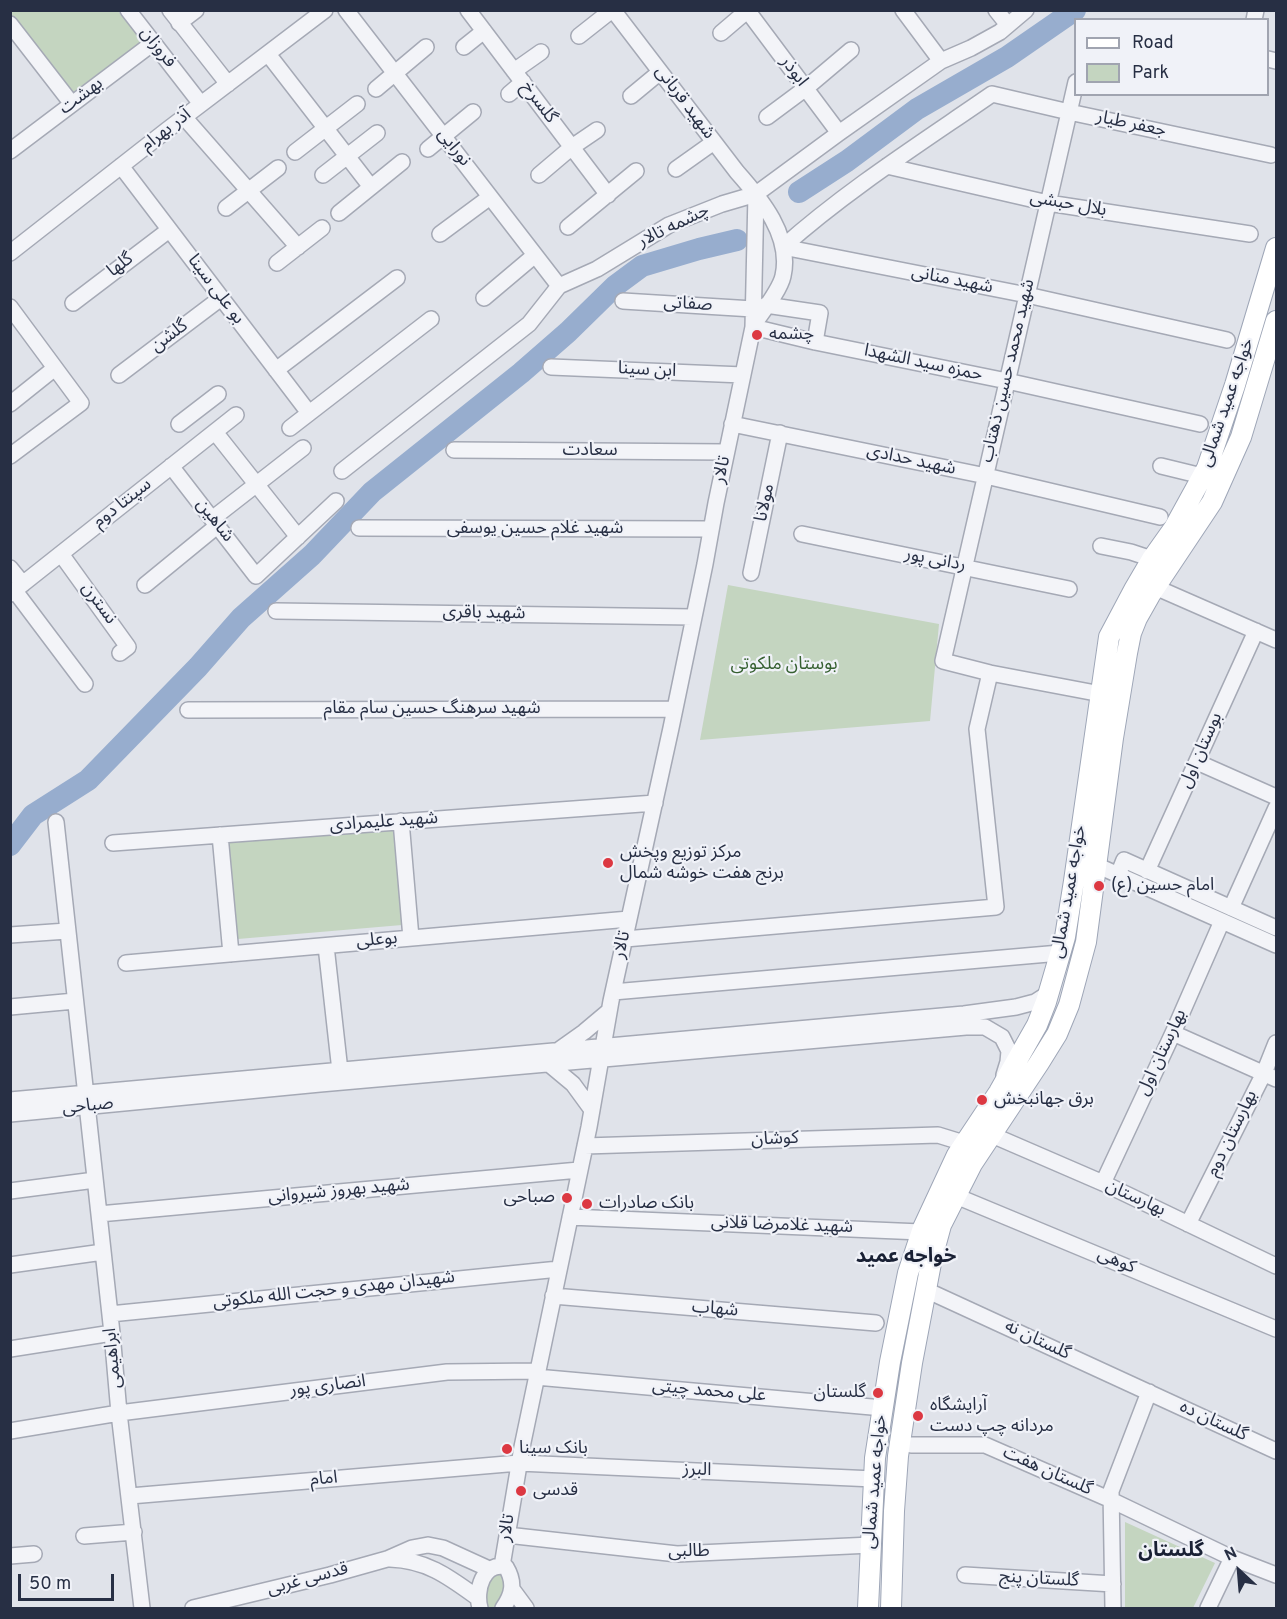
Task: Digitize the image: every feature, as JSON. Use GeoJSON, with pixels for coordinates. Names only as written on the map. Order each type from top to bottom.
{"type":"FeatureCollection","features":[{"type":"Feature","properties":{"kind":"main road","name":"خواجه عمید شمالی"},"geometry":{"type":"LineString","coordinates":[[891,1608],[898,1456],[912,1364],[941,1225],[972,1164],[1045,1054],[1069,1005],[1086,942],[1126,653],[1131,633],[1148,583],[1152,559],[1174,528],[1207,468],[1225,418],[1276,248]]}},
{"type":"Feature","properties":{"kind":"main road","name":"خواجه عمید شمالی"},"geometry":{"type":"LineString","coordinates":[[868,1608],[875,1458],[908,1273],[921,1232],[952,1164],[999,1092],[1037,1025],[1049,993],[1065,937],[1109,637],[1122,610],[1148,583],[1212,502],[1241,437],[1276,321]]}},
{"type":"Feature","properties":{"kind":"main road"},"geometry":{"type":"LineString","coordinates":[[908,1273],[927,1285]]}},
{"type":"Feature","properties":{"kind":"street","name":"فروزان"},"geometry":{"type":"LineString","coordinates":[[128,10],[201,104]]}},
{"type":"Feature","properties":{"kind":"street","name":"فروزان"},"geometry":{"type":"LineString","coordinates":[[170,10],[228,84]]}},
{"type":"Feature","properties":{"kind":"street"},"geometry":{"type":"LineString","coordinates":[[179,23],[195,10]]}},
{"type":"Feature","properties":{"kind":"street","name":"آذر بهرام"},"geometry":{"type":"LineString","coordinates":[[10,253],[325,10]]}},
{"type":"Feature","properties":{"kind":"street","name":"نورایی"},"geometry":{"type":"LineString","coordinates":[[346,10],[559,286]]}},
{"type":"Feature","properties":{"kind":"street","name":"گلسرخ"},"geometry":{"type":"LineString","coordinates":[[468,10],[608,195]]}},
{"type":"Feature","properties":{"kind":"street"},"geometry":{"type":"LineString","coordinates":[[579,36],[612,10]]}},
{"type":"Feature","properties":{"kind":"street","name":"شهید قربانی"},"geometry":{"type":"LineString","coordinates":[[612,10],[736,172],[756,194]]}},
{"type":"Feature","properties":{"kind":"street"},"geometry":{"type":"LineString","coordinates":[[903,10],[941,61]]}},
{"type":"Feature","properties":{"kind":"street"},"geometry":{"type":"LineString","coordinates":[[996,10],[1008,25]]}},
{"type":"Feature","properties":{"kind":"street","name":"چشمه تالار"},"geometry":{"type":"LineString","coordinates":[[342,471],[530,324],[559,286],[597,269],[669,225],[722,204],[756,194],[941,61],[1000,32],[1026,10]]}},
{"type":"Feature","properties":{"kind":"street"},"geometry":{"type":"LineString","coordinates":[[721,33],[747,11]]}},
{"type":"Feature","properties":{"kind":"street","name":"ابوذر"},"geometry":{"type":"LineString","coordinates":[[747,11],[839,133]]}},
{"type":"Feature","properties":{"kind":"street"},"geometry":{"type":"LineString","coordinates":[[10,24],[72,104]]}},
{"type":"Feature","properties":{"kind":"street"},"geometry":{"type":"LineString","coordinates":[[464,47],[484,31]]}},
{"type":"Feature","properties":{"kind":"street","name":"بهشت"},"geometry":{"type":"LineString","coordinates":[[10,151],[153,43]]}},
{"type":"Feature","properties":{"kind":"street"},"geometry":{"type":"LineString","coordinates":[[376,89],[426,47]]}},
{"type":"Feature","properties":{"kind":"street"},"geometry":{"type":"LineString","coordinates":[[767,117],[851,50]]}},
{"type":"Feature","properties":{"kind":"street"},"geometry":{"type":"LineString","coordinates":[[509,94],[518,77],[541,52]]}},
{"type":"Feature","properties":{"kind":"street"},"geometry":{"type":"LineString","coordinates":[[268,54],[371,187]]}},
{"type":"Feature","properties":{"kind":"street"},"geometry":{"type":"LineString","coordinates":[[186,85],[196,90],[206,88],[211,84],[215,74],[212,64]]}},
{"type":"Feature","properties":{"kind":"street"},"geometry":{"type":"LineString","coordinates":[[631,96],[660,72]]}},
{"type":"Feature","properties":{"kind":"street","name":"شهید محمد حسین ذهتاب"},"geometry":{"type":"LineString","coordinates":[[990,673],[944,661],[1074,91]]}},
{"type":"Feature","properties":{"kind":"street","name":"جعفر طیار"},"geometry":{"type":"LineString","coordinates":[[887,166],[992,94],[1271,155]]}},
{"type":"Feature","properties":{"kind":"street"},"geometry":{"type":"LineString","coordinates":[[295,153],[357,104]]}},
{"type":"Feature","properties":{"kind":"street"},"geometry":{"type":"LineString","coordinates":[[428,149],[473,112]]}},
{"type":"Feature","properties":{"kind":"street"},"geometry":{"type":"LineString","coordinates":[[184,117],[298,246]]}},
{"type":"Feature","properties":{"kind":"street"},"geometry":{"type":"LineString","coordinates":[[539,175],[572,147],[597,130]]}},
{"type":"Feature","properties":{"kind":"street"},"geometry":{"type":"LineString","coordinates":[[323,175],[378,133]]}},
{"type":"Feature","properties":{"kind":"street"},"geometry":{"type":"LineString","coordinates":[[676,169],[714,142]]}},
{"type":"Feature","properties":{"kind":"street"},"geometry":{"type":"LineString","coordinates":[[339,213],[402,162]]}},
{"type":"Feature","properties":{"kind":"street","name":"بو علی سینا"},"geometry":{"type":"LineString","coordinates":[[121,166],[309,413]]}},
{"type":"Feature","properties":{"kind":"street"},"geometry":{"type":"LineString","coordinates":[[755,269],[766,255],[783,253],[810,223],[887,166]]}},
{"type":"Feature","properties":{"kind":"street","name":"بلال حبشی"},"geometry":{"type":"LineString","coordinates":[[887,166],[1048,203],[1250,234]]}},
{"type":"Feature","properties":{"kind":"street"},"geometry":{"type":"LineString","coordinates":[[226,208],[278,168]]}},
{"type":"Feature","properties":{"kind":"street"},"geometry":{"type":"LineString","coordinates":[[568,227],[636,171]]}},
{"type":"Feature","properties":{"kind":"street"},"geometry":{"type":"LineString","coordinates":[[756,194],[770,215],[783,253]]}},
{"type":"Feature","properties":{"kind":"street","name":"تالار"},"geometry":{"type":"LineString","coordinates":[[756,194],[755,269],[760,307]]}},
{"type":"Feature","properties":{"kind":"street"},"geometry":{"type":"LineString","coordinates":[[440,234],[490,197]]}},
{"type":"Feature","properties":{"kind":"street"},"geometry":{"type":"LineString","coordinates":[[277,263],[322,228]]}},
{"type":"Feature","properties":{"kind":"street","name":"گلها"},"geometry":{"type":"LineString","coordinates":[[73,303],[169,230]]}},
{"type":"Feature","properties":{"kind":"street","name":"تالار"},"geometry":{"type":"LineString","coordinates":[[479,1603],[478,1594],[482,1580],[496,1568],[507,1535],[519,1463],[585,1146],[609,1011],[675,709],[753,327],[760,307],[777,290],[783,277],[783,253]]}},
{"type":"Feature","properties":{"kind":"street","name":"شهید منانی"},"geometry":{"type":"LineString","coordinates":[[783,253],[1027,295],[1227,340]]}},
{"type":"Feature","properties":{"kind":"street"},"geometry":{"type":"LineString","coordinates":[[484,298],[535,255]]}},
{"type":"Feature","properties":{"kind":"street"},"geometry":{"type":"LineString","coordinates":[[276,370],[397,278]]}},
{"type":"Feature","properties":{"kind":"street","name":"گلشن"},"geometry":{"type":"LineString","coordinates":[[119,375],[221,298]]}},
{"type":"Feature","properties":{"kind":"street","name":"صفاتی"},"geometry":{"type":"LineString","coordinates":[[624,301],[760,307],[820,313],[815,342]]}},
{"type":"Feature","properties":{"kind":"street"},"geometry":{"type":"LineString","coordinates":[[10,307],[81,403],[10,456]]}},
{"type":"Feature","properties":{"kind":"street"},"geometry":{"type":"LineString","coordinates":[[290,428],[431,319]]}},
{"type":"Feature","properties":{"kind":"street","name":"حمزه سید الشهدا"},"geometry":{"type":"LineString","coordinates":[[753,327],[1200,424]]}},
{"type":"Feature","properties":{"kind":"street","name":"ابن سینا"},"geometry":{"type":"LineString","coordinates":[[551,367],[743,375]]}},
{"type":"Feature","properties":{"kind":"street"},"geometry":{"type":"LineString","coordinates":[[10,404],[55,368]]}},
{"type":"Feature","properties":{"kind":"street"},"geometry":{"type":"LineString","coordinates":[[179,423],[218,394]]}},
{"type":"Feature","properties":{"kind":"street"},"geometry":{"type":"LineString","coordinates":[[202,406],[256,485],[298,537],[336,501]]}},
{"type":"Feature","properties":{"kind":"street","name":"سپنتا دوم"},"geometry":{"type":"LineString","coordinates":[[16,590],[236,415]]}},
{"type":"Feature","properties":{"kind":"street","name":"شهید حدادی"},"geometry":{"type":"LineString","coordinates":[[732,424],[986,476],[1160,517]]}},
{"type":"Feature","properties":{"kind":"street","name":"مولانا"},"geometry":{"type":"LineString","coordinates":[[751,573],[780,434]]}},
{"type":"Feature","properties":{"kind":"street"},"geometry":{"type":"LineString","coordinates":[[145,585],[256,485],[303,448]]}},
{"type":"Feature","properties":{"kind":"street","name":"سعادت"},"geometry":{"type":"LineString","coordinates":[[454,450],[726,452]]}},
{"type":"Feature","properties":{"kind":"street","name":"شاهین"},"geometry":{"type":"LineString","coordinates":[[171,466],[256,576],[298,537]]}},
{"type":"Feature","properties":{"kind":"street"},"geometry":{"type":"LineString","coordinates":[[1161,466],[1202,476]]}},
{"type":"Feature","properties":{"kind":"street","name":"شهید غلام حسین یوسفی"},"geometry":{"type":"LineString","coordinates":[[359,528],[710,529]]}},
{"type":"Feature","properties":{"kind":"street","name":"ردانی پور"},"geometry":{"type":"LineString","coordinates":[[802,534],[1069,589]]}},
{"type":"Feature","properties":{"kind":"street"},"geometry":{"type":"LineString","coordinates":[[1101,546],[1152,559]]}},
{"type":"Feature","properties":{"kind":"street","name":"نسترن"},"geometry":{"type":"LineString","coordinates":[[62,554],[128,646],[120,652]]}},
{"type":"Feature","properties":{"kind":"street"},"geometry":{"type":"LineString","coordinates":[[10,568],[16,590],[85,684]]}},
{"type":"Feature","properties":{"kind":"street"},"geometry":{"type":"LineString","coordinates":[[1148,583],[1276,640]]}},
{"type":"Feature","properties":{"kind":"street","name":"شهید باقری"},"geometry":{"type":"LineString","coordinates":[[276,611],[693,617]]}},
{"type":"Feature","properties":{"kind":"street","name":"بوستان اول"},"geometry":{"type":"LineString","coordinates":[[1147,871],[1256,631]]}},
{"type":"Feature","properties":{"kind":"street"},"geometry":{"type":"LineString","coordinates":[[625,939],[996,907],[977,729],[990,673],[1101,694]]}},
{"type":"Feature","properties":{"kind":"street","name":"شهید سرهنگ حسین سام مقام"},"geometry":{"type":"LineString","coordinates":[[188,710],[675,709]]}},
{"type":"Feature","properties":{"kind":"street"},"geometry":{"type":"LineString","coordinates":[[1197,762],[1276,797]]}},
{"type":"Feature","properties":{"kind":"street","name":"شهید علیمرادی"},"geometry":{"type":"LineString","coordinates":[[114,843],[655,803]]}},
{"type":"Feature","properties":{"kind":"street"},"geometry":{"type":"LineString","coordinates":[[1231,908],[1276,808]]}},
{"type":"Feature","properties":{"kind":"street"},"geometry":{"type":"LineString","coordinates":[[401,821],[411,938]]}},
{"type":"Feature","properties":{"kind":"street","name":"ابراهیمی"},"geometry":{"type":"LineString","coordinates":[[56,822],[142,1608]]}},
{"type":"Feature","properties":{"kind":"street"},"geometry":{"type":"LineString","coordinates":[[220,835],[231,954]]}},
{"type":"Feature","properties":{"kind":"street"},"geometry":{"type":"LineString","coordinates":[[1118,874],[1124,861],[1276,928]]}},
{"type":"Feature","properties":{"kind":"street"},"geometry":{"type":"LineString","coordinates":[[1096,865],[1276,945]]}},
{"type":"Feature","properties":{"kind":"street","name":"بوعلی"},"geometry":{"type":"LineString","coordinates":[[126,963],[628,919]]}},
{"type":"Feature","properties":{"kind":"street","name":"بهارستان اول"},"geometry":{"type":"LineString","coordinates":[[1103,1183],[1222,921]]}},
{"type":"Feature","properties":{"kind":"street"},"geometry":{"type":"LineString","coordinates":[[10,935],[67,931]]}},
{"type":"Feature","properties":{"kind":"street"},"geometry":{"type":"LineString","coordinates":[[326,946],[340,1071]]}},
{"type":"Feature","properties":{"kind":"street"},"geometry":{"type":"LineString","coordinates":[[613,992],[1060,953]]}},
{"type":"Feature","properties":{"kind":"street","name":"صباحی"},"geometry":{"type":"LineString","coordinates":[[10,1100],[86,1100],[549,1064],[602,1053],[921,1024],[1016,1007],[1035,1002],[1049,993]]}},
{"type":"Feature","properties":{"kind":"street"},"geometry":{"type":"LineString","coordinates":[[10,1007],[75,1001]]}},
{"type":"Feature","properties":{"kind":"street"},"geometry":{"type":"LineString","coordinates":[[557,1051],[609,1011]]}},
{"type":"Feature","properties":{"kind":"street","name":"صباحی"},"geometry":{"type":"LineString","coordinates":[[921,1024],[986,1028],[1002,1037],[1009,1051],[999,1092]]}},
{"type":"Feature","properties":{"kind":"street"},"geometry":{"type":"LineString","coordinates":[[1173,1033],[1270,1076]]}},
{"type":"Feature","properties":{"kind":"street","name":"بهارستان دوم"},"geometry":{"type":"LineString","coordinates":[[1188,1224],[1270,1076],[1276,1043]]}},
{"type":"Feature","properties":{"kind":"street","name":"صباحی"},"geometry":{"type":"LineString","coordinates":[[10,1114],[86,1100],[340,1071],[557,1051],[602,1053]]}},
{"type":"Feature","properties":{"kind":"street"},"geometry":{"type":"LineString","coordinates":[[549,1064],[573,1084],[591,1110]]}},
{"type":"Feature","properties":{"kind":"street","name":"کوشان"},"geometry":{"type":"LineString","coordinates":[[585,1146],[938,1135],[964,1143]]}},
{"type":"Feature","properties":{"kind":"street","name":"بهارستان"},"geometry":{"type":"LineString","coordinates":[[992,1135],[1275,1262]]}},
{"type":"Feature","properties":{"kind":"street","name":"شهید بهروز شیروانی"},"geometry":{"type":"LineString","coordinates":[[99,1214],[579,1170]]}},
{"type":"Feature","properties":{"kind":"street"},"geometry":{"type":"LineString","coordinates":[[10,1191],[95,1180]]}},
{"type":"Feature","properties":{"kind":"street","name":"کوهی"},"geometry":{"type":"LineString","coordinates":[[956,1196],[1276,1329]]}},
{"type":"Feature","properties":{"kind":"street","name":"شهید غلامرضا قلانی"},"geometry":{"type":"LineString","coordinates":[[570,1217],[921,1232]]}},
{"type":"Feature","properties":{"kind":"street"},"geometry":{"type":"LineString","coordinates":[[10,1265],[103,1252]]}},
{"type":"Feature","properties":{"kind":"street","name":"شهیدان مهدی و حجت الله ملکوتی"},"geometry":{"type":"LineString","coordinates":[[110,1314],[559,1269]]}},
{"type":"Feature","properties":{"kind":"street","name":"گلستان نه"},"geometry":{"type":"LineString","coordinates":[[927,1285],[1149,1392]]}},
{"type":"Feature","properties":{"kind":"street","name":"شهاب"},"geometry":{"type":"LineString","coordinates":[[554,1296],[876,1323]]}},
{"type":"Feature","properties":{"kind":"street"},"geometry":{"type":"LineString","coordinates":[[10,1349],[112,1333]]}},
{"type":"Feature","properties":{"kind":"street","name":"انصاری پور"},"geometry":{"type":"LineString","coordinates":[[10,1431],[119,1413],[447,1372],[537,1374]]}},
{"type":"Feature","properties":{"kind":"street","name":"علی محمد چیتی"},"geometry":{"type":"LineString","coordinates":[[537,1374],[883,1408]]}},
{"type":"Feature","properties":{"kind":"street"},"geometry":{"type":"LineString","coordinates":[[1113,1608],[1111,1491],[1149,1392]]}},
{"type":"Feature","properties":{"kind":"street","name":"گلستان ده"},"geometry":{"type":"LineString","coordinates":[[1149,1392],[1276,1451]]}},
{"type":"Feature","properties":{"kind":"street","name":"گلستان هفت"},"geometry":{"type":"LineString","coordinates":[[910,1446],[985,1445],[1111,1500],[1232,1558],[1276,1575]]}},
{"type":"Feature","properties":{"kind":"street","name":"البرز"},"geometry":{"type":"LineString","coordinates":[[519,1463],[874,1479]]}},
{"type":"Feature","properties":{"kind":"street","name":"امام"},"geometry":{"type":"LineString","coordinates":[[130,1496],[519,1463]]}},
{"type":"Feature","properties":{"kind":"street"},"geometry":{"type":"LineString","coordinates":[[84,1536],[134,1533]]}},
{"type":"Feature","properties":{"kind":"street","name":"طالبی"},"geometry":{"type":"LineString","coordinates":[[507,1535],[677,1554],[871,1545]]}},
{"type":"Feature","properties":{"kind":"street","name":"قدسی غربی"},"geometry":{"type":"LineString","coordinates":[[193,1608],[280,1588],[387,1559],[412,1548],[428,1545],[443,1548],[496,1568]]}},
{"type":"Feature","properties":{"kind":"street"},"geometry":{"type":"LineString","coordinates":[[10,1556],[34,1554]]}},
{"type":"Feature","properties":{"kind":"street"},"geometry":{"type":"LineString","coordinates":[[1208,1608],[1232,1558]]}},
{"type":"Feature","properties":{"kind":"street","name":"قدسی غربی"},"geometry":{"type":"LineString","coordinates":[[387,1559],[408,1560],[431,1568],[456,1582],[479,1603]]}},
{"type":"Feature","properties":{"kind":"street"},"geometry":{"type":"LineString","coordinates":[[496,1568],[506,1567],[511,1575],[512,1589],[508,1602],[503,1608]]}},
{"type":"Feature","properties":{"kind":"street","name":"گلستان پنج"},"geometry":{"type":"LineString","coordinates":[[965,1575],[1113,1584]]}},
{"type":"Feature","properties":{"kind":"street"},"geometry":{"type":"LineString","coordinates":[[512,1589],[526,1608]]}},
{"type":"Feature","properties":{"kind":"green space"},"geometry":{"type":"Polygon","coordinates":[[[11,10],[118,11],[142,41],[71,94],[11,16],[11,10]]]}},
{"type":"Feature","properties":{"kind":"green space","name":"بوستان ملکوتی"},"geometry":{"type":"Polygon","coordinates":[[[728,585],[939,624],[930,721],[700,740],[728,585]]]}},
{"type":"Feature","properties":{"kind":"green space"},"geometry":{"type":"Polygon","coordinates":[[[396,830],[402,925],[238,939],[228,843],[396,830]]]}},
{"type":"Feature","properties":{"kind":"green space"},"geometry":{"type":"Polygon","coordinates":[[[1125,1522],[1215,1563],[1193,1608],[1125,1608],[1125,1522]]]}},
{"type":"Feature","properties":{"kind":"green space"},"geometry":{"type":"Polygon","coordinates":[[[496,1571],[506,1576],[503,1599],[496,1606],[485,1607],[485,1591],[496,1571]]]}},
{"type":"Feature","properties":{"kind":"waterway"},"geometry":{"type":"LineString","coordinates":[[799,192],[847,161],[917,109],[1007,57],[1075,10]]}},
{"type":"Feature","properties":{"kind":"waterway"},"geometry":{"type":"LineString","coordinates":[[10,845],[33,815],[88,780],[198,667],[241,618],[312,555],[372,492],[521,373],[568,332],[615,286],[642,266],[737,240]]}},
{"type":"Feature","properties":{"kind":"place","name":"چشمه"},"geometry":{"type":"Point","coordinates":[757,335]}},
{"type":"Feature","properties":{"kind":"place","name":"مرکز توزیع وپخش برنج هفت خوشه شمال"},"geometry":{"type":"Point","coordinates":[608,863]}},
{"type":"Feature","properties":{"kind":"place","name":"امام حسین (ع)"},"geometry":{"type":"Point","coordinates":[1099,886]}},
{"type":"Feature","properties":{"kind":"place","name":"برق جهانبخش"},"geometry":{"type":"Point","coordinates":[982,1100]}},
{"type":"Feature","properties":{"kind":"place","name":"صباحی"},"geometry":{"type":"Point","coordinates":[567,1198]}},
{"type":"Feature","properties":{"kind":"place","name":"بانک صادرات"},"geometry":{"type":"Point","coordinates":[587,1204]}},
{"type":"Feature","properties":{"kind":"place","name":"گلستان"},"geometry":{"type":"Point","coordinates":[878,1393]}},
{"type":"Feature","properties":{"kind":"place","name":"آرایشگاه مردانه چپ دست"},"geometry":{"type":"Point","coordinates":[918,1416]}},
{"type":"Feature","properties":{"kind":"place","name":"بانک سینا"},"geometry":{"type":"Point","coordinates":[507,1449]}},
{"type":"Feature","properties":{"kind":"place","name":"قدسی"},"geometry":{"type":"Point","coordinates":[521,1491]}},
{"type":"Feature","properties":{"kind":"district","name":"خواجه عمید"},"geometry":{"type":"Point","coordinates":[906,1258]}},
{"type":"Feature","properties":{"kind":"district","name":"گلستان"},"geometry":{"type":"Point","coordinates":[1171,1552]}}]}
